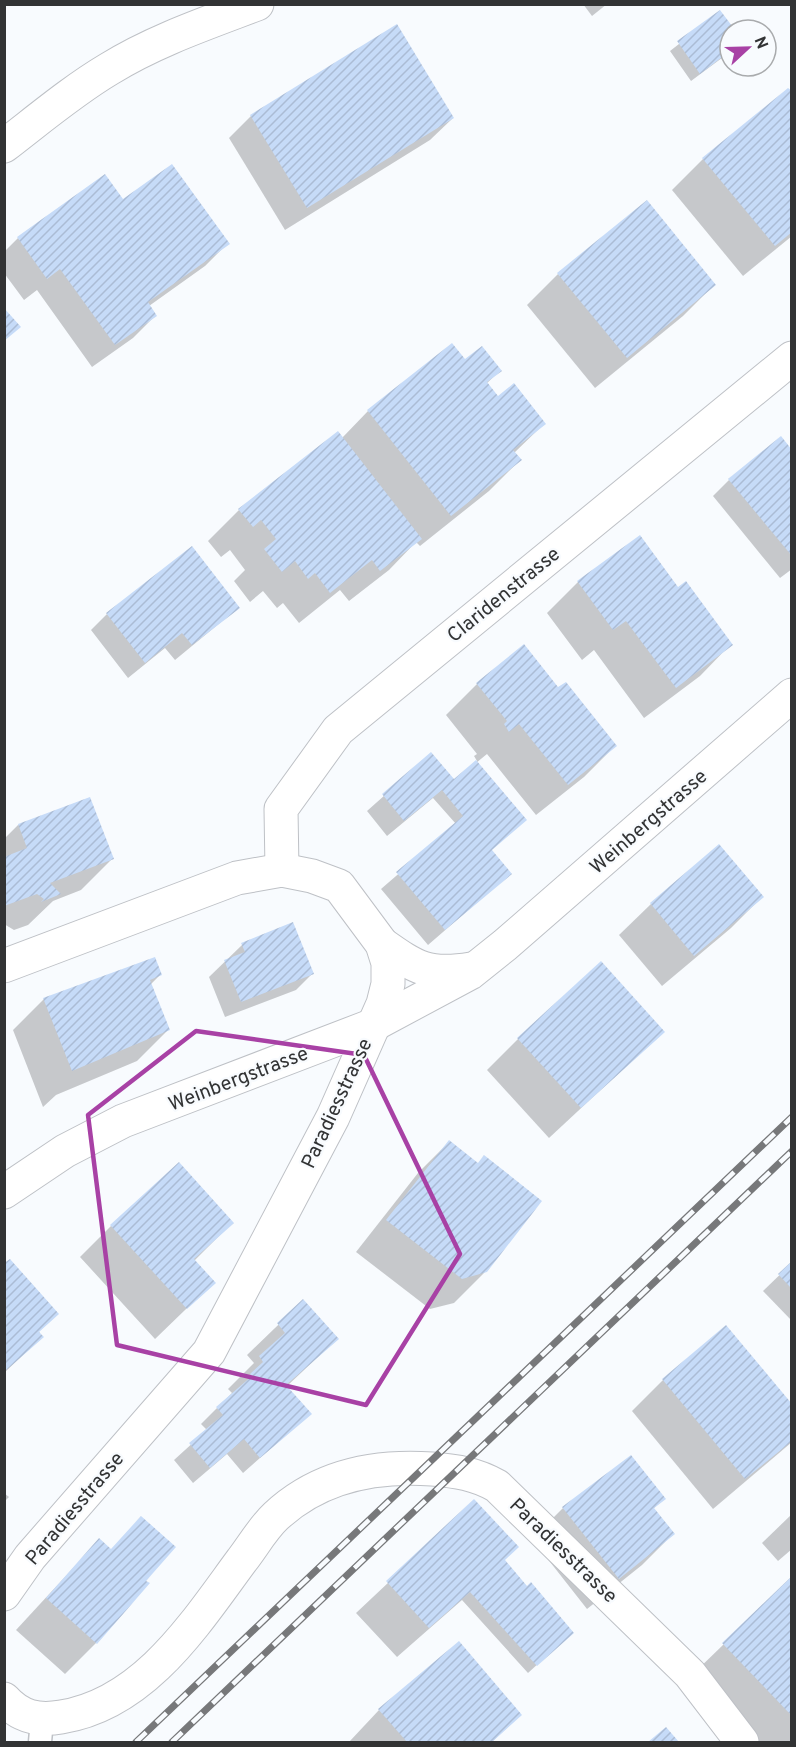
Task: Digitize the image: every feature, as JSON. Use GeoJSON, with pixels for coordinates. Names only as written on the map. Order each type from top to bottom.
{"type":"FeatureCollection","features":[{"type":"Feature","properties":{"kind":"street"},"geometry":{"type":"LineString","coordinates":[[4,146],[88,81],[111,67],[189,31],[257,4]]}},
{"type":"Feature","properties":{"kind":"street","name":"Claridenstrasse"},"geometry":{"type":"LineString","coordinates":[[282,870],[281,809],[338,730],[792,358]]}},
{"type":"Feature","properties":{"kind":"street","name":"Weinbergstrasse"},"geometry":{"type":"LineString","coordinates":[[4,1192],[65,1151],[123,1121],[371,1026],[476,968],[792,695]]}},
{"type":"Feature","properties":{"kind":"street","name":"Paradiesstrasse"},"geometry":{"type":"LineString","coordinates":[[4,966],[237,878],[282,870],[312,876],[339,886],[382,944],[388,963],[388,984],[383,1004],[371,1026],[333,1117],[209,1352],[30,1557],[4,1594]]}},
{"type":"Feature","properties":{"kind":"street"},"geometry":{"type":"LineString","coordinates":[[382,944],[417,968],[453,972],[476,968]]}},
{"type":"Feature","properties":{"kind":"street","name":"Paradiesstrasse"},"geometry":{"type":"LineString","coordinates":[[4,1699],[15,1711],[41,1731],[96,1706],[128,1688],[157,1665],[182,1640],[274,1517],[298,1499],[327,1483],[356,1473],[398,1467],[464,1472],[497,1486],[690,1674],[742,1743]]}},
{"type":"Feature","properties":{"kind":"highlighted area"},"geometry":{"type":"Polygon","coordinates":[[[196,1031],[364,1055],[460,1254],[366,1405],[117,1345],[88,1115],[196,1031]]]}},
{"type":"Feature","properties":{"kind":"building"},"geometry":{"type":"Polygon","coordinates":[[[720,10],[726,18],[718,18],[718,60],[700,74],[677,41],[720,10]]]}},
{"type":"Feature","properties":{"kind":"building"},"geometry":{"type":"Polygon","coordinates":[[[397,24],[454,118],[307,208],[250,115],[397,24]]]}},
{"type":"Feature","properties":{"kind":"building"},"geometry":{"type":"Polygon","coordinates":[[[788,88],[792,91],[792,232],[775,246],[702,158],[788,88]]]}},
{"type":"Feature","properties":{"kind":"building"},"geometry":{"type":"Polygon","coordinates":[[[172,164],[230,244],[148,302],[157,316],[115,345],[60,269],[47,279],[17,237],[105,174],[123,199],[172,164]]]}},
{"type":"Feature","properties":{"kind":"building"},"geometry":{"type":"Polygon","coordinates":[[[647,200],[716,285],[627,358],[557,273],[647,200]]]}},
{"type":"Feature","properties":{"kind":"building"},"geometry":{"type":"Polygon","coordinates":[[[4,308],[21,327],[4,341],[4,308]]]}},
{"type":"Feature","properties":{"kind":"building"},"geometry":{"type":"Polygon","coordinates":[[[452,343],[465,359],[482,346],[502,371],[487,382],[498,396],[514,383],[546,424],[513,450],[522,460],[451,516],[367,410],[452,343]]]}},
{"type":"Feature","properties":{"kind":"building"},"geometry":{"type":"Polygon","coordinates":[[[338,431],[422,539],[380,571],[372,560],[330,593],[315,573],[308,579],[295,561],[282,572],[264,549],[276,539],[261,520],[253,527],[238,509],[338,431]]]}},
{"type":"Feature","properties":{"kind":"building"},"geometry":{"type":"Polygon","coordinates":[[[781,436],[792,450],[792,556],[728,479],[781,436]]]}},
{"type":"Feature","properties":{"kind":"building"},"geometry":{"type":"Polygon","coordinates":[[[640,535],[678,587],[686,581],[733,645],[676,688],[626,621],[613,630],[577,581],[640,535]]]}},
{"type":"Feature","properties":{"kind":"building"},"geometry":{"type":"Polygon","coordinates":[[[192,546],[240,608],[192,645],[182,633],[145,663],[106,613],[192,546]]]}},
{"type":"Feature","properties":{"kind":"building"},"geometry":{"type":"Polygon","coordinates":[[[524,644],[558,687],[566,682],[617,746],[568,785],[519,724],[509,732],[504,724],[507,721],[476,683],[524,644]]]}},
{"type":"Feature","properties":{"kind":"building"},"geometry":{"type":"Polygon","coordinates":[[[431,752],[454,779],[476,760],[527,820],[492,850],[512,874],[445,930],[396,872],[463,816],[442,790],[404,821],[382,794],[431,752]]]}},
{"type":"Feature","properties":{"kind":"building"},"geometry":{"type":"Polygon","coordinates":[[[90,797],[114,859],[50,883],[61,894],[41,902],[44,899],[37,894],[4,906],[4,857],[27,848],[18,824],[90,797]]]}},
{"type":"Feature","properties":{"kind":"building"},"geometry":{"type":"Polygon","coordinates":[[[719,844],[764,897],[694,956],[650,903],[719,844]]]}},
{"type":"Feature","properties":{"kind":"building"},"geometry":{"type":"Polygon","coordinates":[[[293,922],[314,974],[241,1002],[224,960],[245,952],[241,943],[293,922]]]}},
{"type":"Feature","properties":{"kind":"building"},"geometry":{"type":"Polygon","coordinates":[[[155,957],[162,975],[150,980],[170,1030],[72,1071],[43,998],[155,957]]]}},
{"type":"Feature","properties":{"kind":"building"},"geometry":{"type":"Polygon","coordinates":[[[601,961],[665,1032],[581,1108],[517,1038],[601,961]]]}},
{"type":"Feature","properties":{"kind":"building"},"geometry":{"type":"Polygon","coordinates":[[[449,1140],[478,1163],[484,1155],[542,1201],[487,1272],[462,1279],[386,1220],[449,1140]]]}},
{"type":"Feature","properties":{"kind":"building"},"geometry":{"type":"Polygon","coordinates":[[[179,1162],[234,1223],[194,1259],[216,1283],[187,1309],[110,1225],[179,1162]]]}},
{"type":"Feature","properties":{"kind":"building"},"geometry":{"type":"Polygon","coordinates":[[[10,1259],[59,1314],[39,1332],[44,1337],[4,1372],[4,1263],[10,1259]]]}},
{"type":"Feature","properties":{"kind":"building"},"geometry":{"type":"Polygon","coordinates":[[[792,1261],[792,1289],[778,1274],[792,1261]]]}},
{"type":"Feature","properties":{"kind":"building"},"geometry":{"type":"Polygon","coordinates":[[[303,1299],[339,1339],[286,1385],[312,1414],[260,1458],[244,1439],[210,1468],[189,1443],[223,1415],[216,1407],[252,1376],[250,1374],[263,1362],[259,1356],[285,1333],[277,1323],[303,1299]]]}},
{"type":"Feature","properties":{"kind":"building"},"geometry":{"type":"Polygon","coordinates":[[[726,1325],[792,1404],[792,1441],[745,1479],[662,1379],[726,1325]]]}},
{"type":"Feature","properties":{"kind":"building"},"geometry":{"type":"Polygon","coordinates":[[[631,1455],[666,1499],[654,1508],[675,1534],[619,1579],[562,1507],[631,1455]]]}},
{"type":"Feature","properties":{"kind":"building"},"geometry":{"type":"Polygon","coordinates":[[[474,1499],[519,1547],[505,1560],[527,1586],[531,1582],[574,1633],[537,1666],[470,1592],[429,1628],[386,1581],[474,1499]]]}},
{"type":"Feature","properties":{"kind":"building"},"geometry":{"type":"Polygon","coordinates":[[[141,1516],[176,1547],[146,1581],[150,1583],[97,1644],[46,1598],[99,1538],[111,1549],[141,1516]]]}},
{"type":"Feature","properties":{"kind":"building"},"geometry":{"type":"Polygon","coordinates":[[[792,1576],[792,1716],[722,1643],[792,1576]]]}},
{"type":"Feature","properties":{"kind":"building"},"geometry":{"type":"Polygon","coordinates":[[[459,1641],[522,1715],[492,1742],[407,1742],[378,1709],[459,1641]]]}},
{"type":"Feature","properties":{"kind":"building"},"geometry":{"type":"Polygon","coordinates":[[[666,1727],[679,1742],[648,1742],[666,1727]]]}},
{"type":"Feature","properties":{"kind":"railway"},"geometry":{"type":"LineString","coordinates":[[136,1742],[792,1117]]}},
{"type":"Feature","properties":{"kind":"railway"},"geometry":{"type":"LineString","coordinates":[[172,1742],[792,1151]]}}]}
